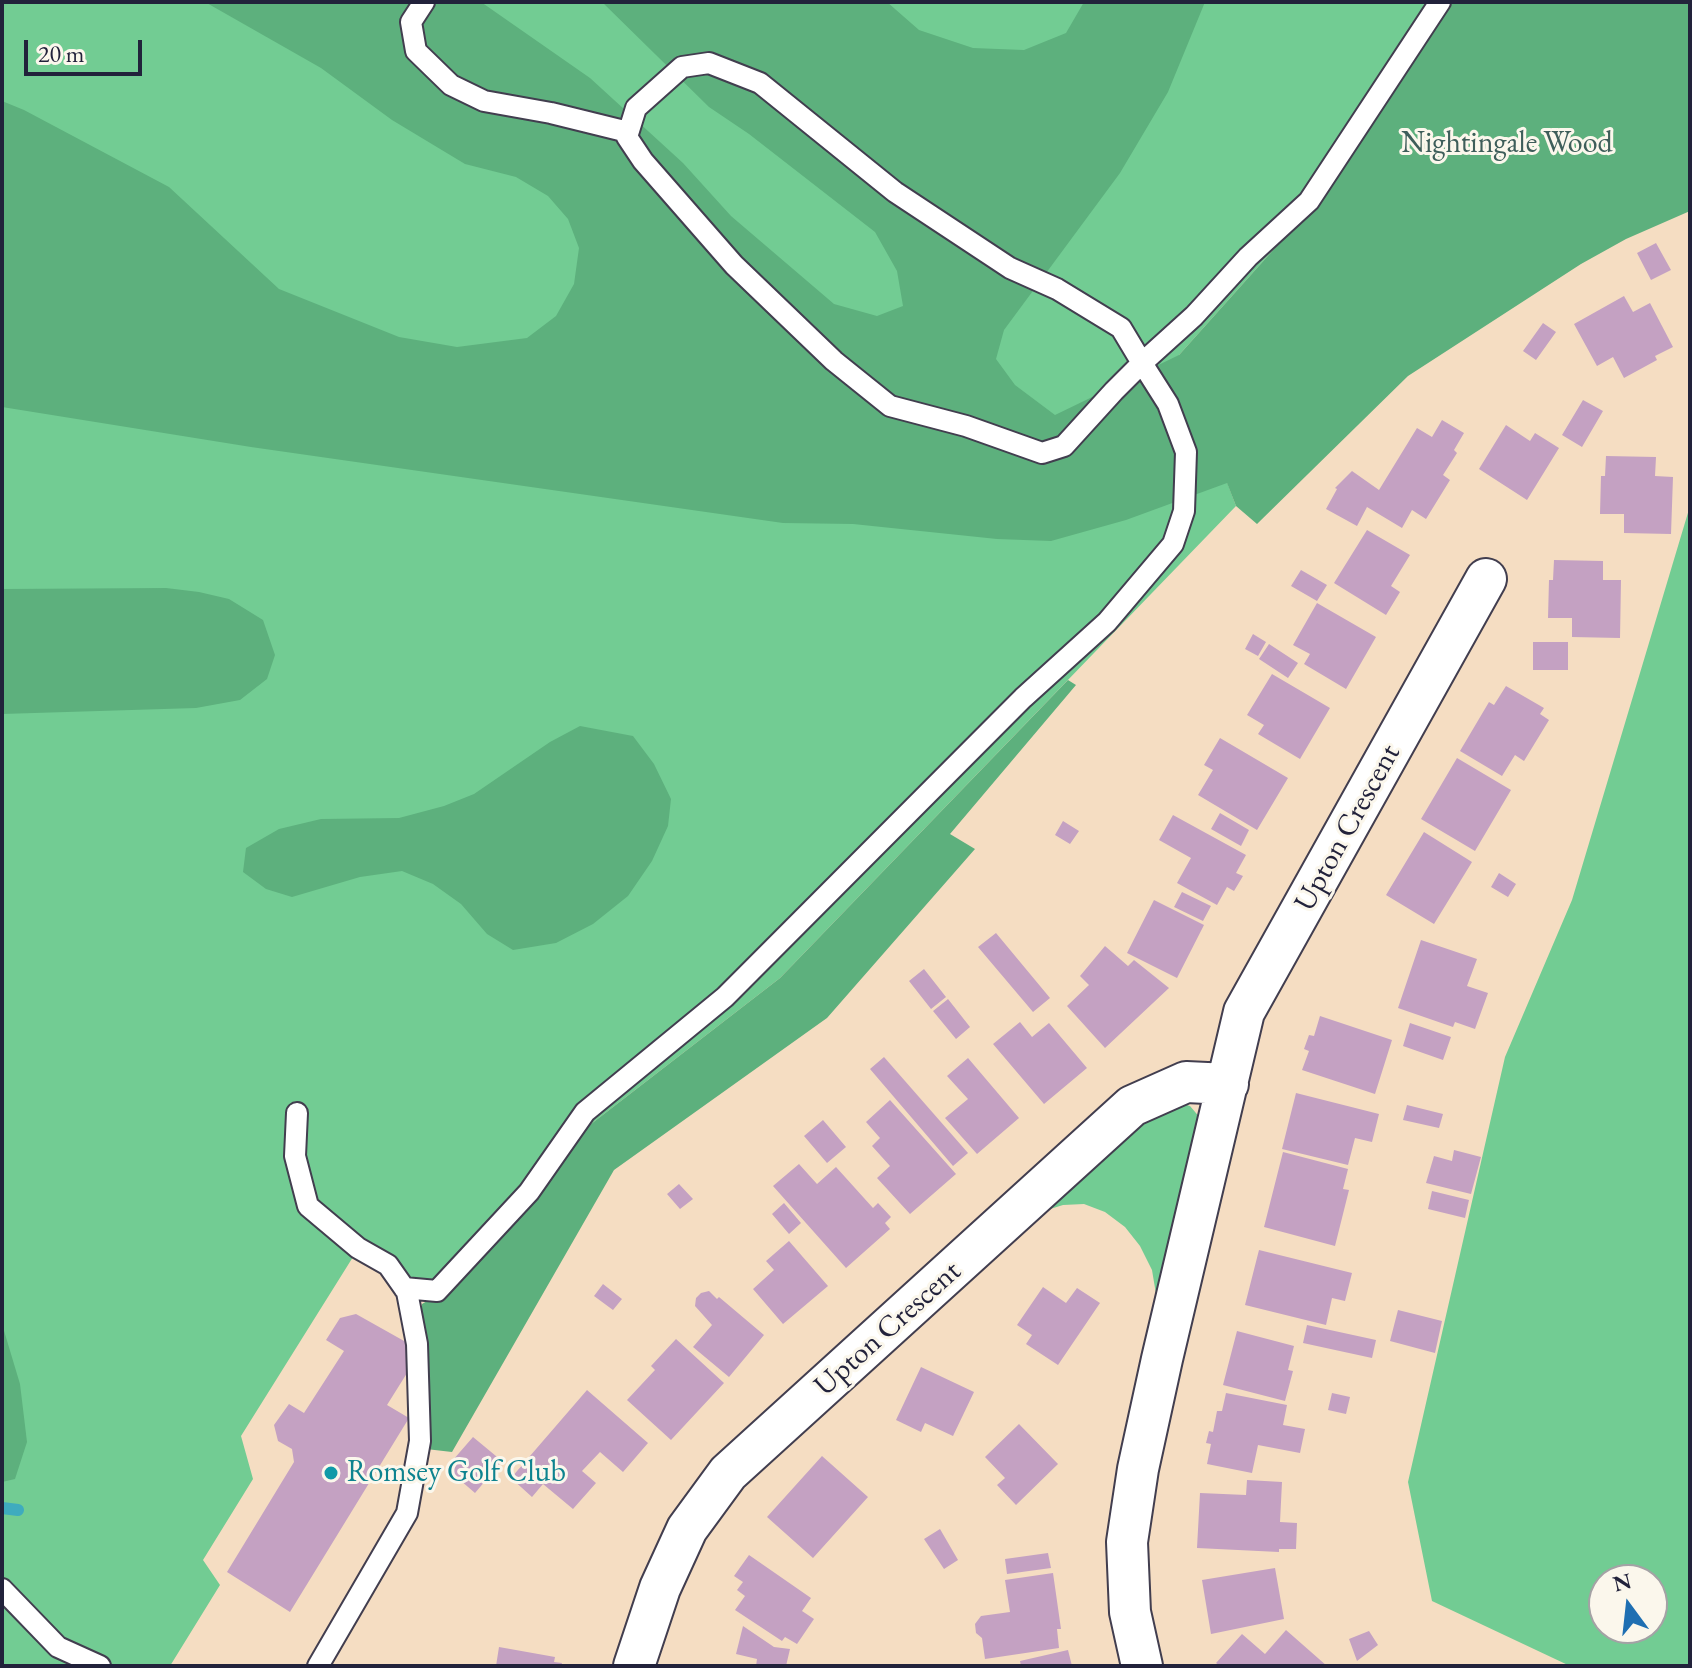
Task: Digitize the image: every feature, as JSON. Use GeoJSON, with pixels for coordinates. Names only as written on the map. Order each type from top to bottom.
{"type":"FeatureCollection","features":[{"type":"Feature","properties":{"kind":"street","name":"Upton Crescent"},"geometry":{"type":"LineString","coordinates":[[1142,1666],[1130,1612],[1127,1542],[1138,1469],[1244,1012],[1486,579]]}},
{"type":"Feature","properties":{"kind":"street","name":"Upton Crescent"},"geometry":{"type":"LineString","coordinates":[[634,1666],[660,1588],[687,1529],[728,1473],[1132,1106],[1186,1082],[1228,1084]]}},
{"type":"Feature","properties":{"kind":"lane"},"geometry":{"type":"LineString","coordinates":[[424,2],[411,22],[416,51],[451,85],[484,101],[628,132]]}},
{"type":"Feature","properties":{"kind":"lane"},"geometry":{"type":"LineString","coordinates":[[404,1288],[437,1291],[529,1192],[585,1112],[725,997],[1023,698],[1107,622],[1173,544],[1184,511],[1186,452],[1168,404],[1142,363],[1121,328],[1057,289],[1010,268],[895,192],[760,83],[709,63],[682,67],[636,108],[627,137],[643,161],[734,265],[834,361],[890,406],[966,426],[1042,453],[1064,446],[1142,363],[1194,316],[1248,257],[1309,201],[1440,2]]}},
{"type":"Feature","properties":{"kind":"lane"},"geometry":{"type":"LineString","coordinates":[[297,1113],[295,1156],[308,1206],[358,1248],[388,1265],[407,1292],[417,1344],[420,1441],[407,1513],[318,1666]]}},
{"type":"Feature","properties":{"kind":"lane"},"geometry":{"type":"LineString","coordinates":[[2,1589],[58,1647],[100,1666]]}},
{"type":"Feature","properties":{"kind":"green space"},"geometry":{"type":"Polygon","coordinates":[[[2,2],[1426,2],[1292,229],[1179,355],[1236,506],[780,978],[582,1131],[437,1295],[358,1249],[241,1436],[253,1479],[203,1560],[220,1585],[170,1666],[2,1666],[2,2]]]}},
{"type":"Feature","properties":{"kind":"green space","name":"Nightingale Wood"},"geometry":{"type":"Polygon","coordinates":[[[205,2],[481,2],[590,78],[683,163],[731,216],[834,304],[877,316],[903,306],[897,271],[875,232],[749,134],[709,107],[602,2],[887,2],[919,30],[973,48],[1024,50],[1066,33],[1084,2],[1205,2],[1168,92],[1120,173],[1004,330],[996,359],[1015,385],[1055,415],[1179,355],[1292,229],[1426,2],[1690,2],[1690,211],[1626,239],[1581,264],[1408,376],[1257,524],[1236,506],[1227,483],[1126,520],[1051,541],[997,539],[853,524],[783,523],[251,447],[2,407],[2,101],[169,187],[279,289],[399,337],[457,347],[527,338],[556,316],[574,284],[579,248],[568,219],[548,196],[516,177],[465,164],[392,120],[321,68],[205,2]]]}},
{"type":"Feature","properties":{"kind":"green space"},"geometry":{"type":"Polygon","coordinates":[[[1690,506],[1690,1666],[1570,1666],[1432,1601],[1408,1482],[1505,1057],[1572,900],[1690,506]]]}},
{"type":"Feature","properties":{"kind":"green space"},"geometry":{"type":"Polygon","coordinates":[[[166,588],[229,599],[263,620],[275,655],[267,679],[240,700],[196,708],[2,714],[2,589],[166,588]]]}},
{"type":"Feature","properties":{"kind":"green space"},"geometry":{"type":"Polygon","coordinates":[[[1068,680],[1076,685],[950,834],[975,849],[827,1018],[614,1170],[452,1452],[426,1449],[421,1377],[422,1304],[437,1295],[582,1131],[780,978],[1068,680]]]}},
{"type":"Feature","properties":{"kind":"green space"},"geometry":{"type":"Polygon","coordinates":[[[580,726],[633,736],[654,764],[671,799],[668,826],[652,861],[628,896],[593,924],[556,943],[513,950],[487,934],[461,904],[433,884],[402,871],[360,877],[292,897],[266,889],[243,872],[246,848],[279,829],[321,819],[399,818],[444,806],[474,794],[550,742],[580,726]]]}},
{"type":"Feature","properties":{"kind":"green space"},"geometry":{"type":"Polygon","coordinates":[[[1175,1101],[1190,1106],[1201,1119],[1157,1300],[1152,1270],[1140,1246],[1125,1227],[1105,1212],[1084,1204],[1047,1210],[1146,1115],[1175,1101]]]}},
{"type":"Feature","properties":{"kind":"green space"},"geometry":{"type":"Polygon","coordinates":[[[2,1324],[20,1384],[27,1442],[15,1479],[2,1482],[2,1324]]]}},
{"type":"Feature","properties":{"kind":"building"},"geometry":{"type":"Polygon","coordinates":[[[1656,243],[1671,270],[1651,280],[1637,253],[1656,243]]]}},
{"type":"Feature","properties":{"kind":"building"},"geometry":{"type":"Polygon","coordinates":[[[1624,296],[1633,312],[1650,303],[1673,347],[1655,356],[1657,360],[1624,378],[1613,357],[1597,366],[1574,324],[1624,296]]]}},
{"type":"Feature","properties":{"kind":"building"},"geometry":{"type":"Polygon","coordinates":[[[1543,323],[1556,332],[1536,360],[1523,351],[1543,323]]]}},
{"type":"Feature","properties":{"kind":"building"},"geometry":{"type":"Polygon","coordinates":[[[1583,400],[1603,411],[1582,447],[1562,435],[1583,400]]]}},
{"type":"Feature","properties":{"kind":"building"},"geometry":{"type":"Polygon","coordinates":[[[1442,420],[1464,433],[1454,450],[1457,453],[1443,475],[1450,480],[1426,519],[1412,510],[1402,528],[1367,507],[1357,526],[1326,509],[1335,488],[1352,471],[1379,490],[1417,428],[1432,437],[1442,420]]]}},
{"type":"Feature","properties":{"kind":"building"},"geometry":{"type":"Polygon","coordinates":[[[1506,425],[1530,441],[1535,433],[1559,448],[1527,500],[1479,469],[1506,425]]]}},
{"type":"Feature","properties":{"kind":"building"},"geometry":{"type":"Polygon","coordinates":[[[1606,456],[1656,457],[1655,476],[1673,477],[1671,534],[1624,533],[1624,514],[1600,514],[1601,476],[1605,476],[1606,456]]]}},
{"type":"Feature","properties":{"kind":"building"},"geometry":{"type":"Polygon","coordinates":[[[1367,530],[1410,555],[1391,586],[1400,592],[1386,615],[1334,583],[1367,530]]]}},
{"type":"Feature","properties":{"kind":"building"},"geometry":{"type":"Polygon","coordinates":[[[1554,560],[1603,561],[1603,580],[1621,580],[1620,638],[1572,637],[1572,618],[1548,618],[1549,580],[1553,580],[1554,560]]]}},
{"type":"Feature","properties":{"kind":"building"},"geometry":{"type":"Polygon","coordinates":[[[1301,570],[1327,585],[1317,601],[1291,586],[1301,570]]]}},
{"type":"Feature","properties":{"kind":"building"},"geometry":{"type":"Polygon","coordinates":[[[1317,603],[1376,637],[1346,689],[1304,664],[1310,654],[1293,645],[1317,603]]]}},
{"type":"Feature","properties":{"kind":"building"},"geometry":{"type":"Polygon","coordinates":[[[1253,634],[1266,642],[1258,656],[1245,649],[1253,634]]]}},
{"type":"Feature","properties":{"kind":"building"},"geometry":{"type":"Polygon","coordinates":[[[1533,642],[1568,642],[1568,670],[1533,670],[1533,642]]]}},
{"type":"Feature","properties":{"kind":"building"},"geometry":{"type":"Polygon","coordinates":[[[1269,644],[1298,663],[1288,678],[1259,659],[1269,644]]]}},
{"type":"Feature","properties":{"kind":"building"},"geometry":{"type":"Polygon","coordinates":[[[1272,674],[1330,708],[1300,759],[1258,734],[1264,725],[1247,715],[1272,674]]]}},
{"type":"Feature","properties":{"kind":"building"},"geometry":{"type":"Polygon","coordinates":[[[1506,686],[1544,708],[1540,714],[1549,720],[1524,761],[1515,755],[1502,776],[1460,751],[1489,702],[1494,705],[1506,686]]]}},
{"type":"Feature","properties":{"kind":"building"},"geometry":{"type":"Polygon","coordinates":[[[1220,738],[1288,778],[1257,830],[1198,795],[1213,770],[1204,765],[1220,738]]]}},
{"type":"Feature","properties":{"kind":"building"},"geometry":{"type":"Polygon","coordinates":[[[1457,758],[1511,790],[1475,851],[1421,819],[1457,758]]]}},
{"type":"Feature","properties":{"kind":"building"},"geometry":{"type":"Polygon","coordinates":[[[1220,813],[1249,830],[1241,846],[1211,829],[1220,813]]]}},
{"type":"Feature","properties":{"kind":"building"},"geometry":{"type":"Polygon","coordinates":[[[1173,815],[1246,855],[1236,873],[1243,876],[1234,891],[1227,887],[1217,905],[1177,883],[1191,858],[1159,840],[1173,815]]]}},
{"type":"Feature","properties":{"kind":"building"},"geometry":{"type":"Polygon","coordinates":[[[1063,821],[1079,831],[1070,844],[1055,835],[1063,821]]]}},
{"type":"Feature","properties":{"kind":"building"},"geometry":{"type":"Polygon","coordinates":[[[1424,832],[1472,862],[1434,924],[1386,895],[1424,832]]]}},
{"type":"Feature","properties":{"kind":"building"},"geometry":{"type":"Polygon","coordinates":[[[1499,873],[1516,884],[1508,897],[1491,887],[1499,873]]]}},
{"type":"Feature","properties":{"kind":"building"},"geometry":{"type":"Polygon","coordinates":[[[1182,892],[1211,906],[1203,921],[1174,907],[1182,892]]]}},
{"type":"Feature","properties":{"kind":"building"},"geometry":{"type":"Polygon","coordinates":[[[1154,900],[1204,925],[1177,978],[1127,953],[1154,900]]]}},
{"type":"Feature","properties":{"kind":"building"},"geometry":{"type":"Polygon","coordinates":[[[996,933],[1050,998],[1033,1012],[978,947],[996,933]]]}},
{"type":"Feature","properties":{"kind":"building"},"geometry":{"type":"Polygon","coordinates":[[[1421,940],[1477,959],[1467,986],[1488,993],[1475,1029],[1455,1022],[1453,1027],[1398,1008],[1421,940]]]}},
{"type":"Feature","properties":{"kind":"building"},"geometry":{"type":"Polygon","coordinates":[[[1105,946],[1128,966],[1134,960],[1169,988],[1105,1048],[1067,1006],[1089,985],[1080,976],[1105,946]]]}},
{"type":"Feature","properties":{"kind":"building"},"geometry":{"type":"Polygon","coordinates":[[[924,969],[946,997],[931,1009],[909,981],[924,969]]]}},
{"type":"Feature","properties":{"kind":"building"},"geometry":{"type":"Polygon","coordinates":[[[948,999],[970,1027],[956,1039],[933,1011],[948,999]]]}},
{"type":"Feature","properties":{"kind":"building"},"geometry":{"type":"Polygon","coordinates":[[[1320,1016],[1392,1040],[1375,1094],[1302,1070],[1309,1051],[1304,1049],[1309,1035],[1314,1036],[1320,1016]]]}},
{"type":"Feature","properties":{"kind":"building"},"geometry":{"type":"Polygon","coordinates":[[[1020,1022],[1032,1037],[1049,1023],[1087,1068],[1044,1104],[993,1044],[1020,1022]]]}},
{"type":"Feature","properties":{"kind":"building"},"geometry":{"type":"Polygon","coordinates":[[[1410,1023],[1451,1037],[1443,1060],[1403,1046],[1410,1023]]]}},
{"type":"Feature","properties":{"kind":"building"},"geometry":{"type":"Polygon","coordinates":[[[884,1057],[968,1153],[953,1166],[870,1069],[884,1057]]]}},
{"type":"Feature","properties":{"kind":"building"},"geometry":{"type":"Polygon","coordinates":[[[968,1058],[1019,1118],[977,1154],[945,1118],[968,1099],[947,1076],[968,1058]]]}},
{"type":"Feature","properties":{"kind":"building"},"geometry":{"type":"Polygon","coordinates":[[[1296,1093],[1379,1114],[1372,1142],[1355,1138],[1348,1165],[1282,1149],[1296,1093]]]}},
{"type":"Feature","properties":{"kind":"building"},"geometry":{"type":"Polygon","coordinates":[[[890,1100],[956,1174],[910,1214],[877,1178],[890,1166],[872,1146],[880,1138],[866,1122],[890,1100]]]}},
{"type":"Feature","properties":{"kind":"building"},"geometry":{"type":"Polygon","coordinates":[[[1407,1105],[1443,1114],[1439,1128],[1403,1120],[1407,1105]]]}},
{"type":"Feature","properties":{"kind":"building"},"geometry":{"type":"Polygon","coordinates":[[[823,1120],[846,1147],[827,1163],[804,1136],[823,1120]]]}},
{"type":"Feature","properties":{"kind":"building"},"geometry":{"type":"Polygon","coordinates":[[[1454,1150],[1481,1157],[1471,1194],[1426,1183],[1434,1156],[1452,1161],[1454,1150]]]}},
{"type":"Feature","properties":{"kind":"building"},"geometry":{"type":"Polygon","coordinates":[[[1283,1152],[1348,1169],[1343,1189],[1349,1190],[1335,1246],[1264,1227],[1283,1152]]]}},
{"type":"Feature","properties":{"kind":"building"},"geometry":{"type":"Polygon","coordinates":[[[799,1164],[817,1184],[836,1167],[873,1208],[878,1203],[891,1217],[885,1223],[890,1229],[846,1268],[773,1186],[799,1164]]]}},
{"type":"Feature","properties":{"kind":"building"},"geometry":{"type":"Polygon","coordinates":[[[679,1184],[693,1199],[680,1209],[667,1194],[679,1184]]]}},
{"type":"Feature","properties":{"kind":"building"},"geometry":{"type":"Polygon","coordinates":[[[1432,1191],[1469,1200],[1465,1218],[1428,1209],[1432,1191]]]}},
{"type":"Feature","properties":{"kind":"building"},"geometry":{"type":"Polygon","coordinates":[[[784,1203],[801,1223],[789,1234],[772,1214],[784,1203]]]}},
{"type":"Feature","properties":{"kind":"building"},"geometry":{"type":"Polygon","coordinates":[[[789,1241],[828,1286],[783,1324],[753,1289],[774,1270],[766,1261],[789,1241]]]}},
{"type":"Feature","properties":{"kind":"building"},"geometry":{"type":"Polygon","coordinates":[[[1259,1250],[1352,1273],[1345,1301],[1332,1298],[1326,1325],[1245,1305],[1259,1250]]]}},
{"type":"Feature","properties":{"kind":"building"},"geometry":{"type":"Polygon","coordinates":[[[603,1284],[622,1299],[613,1310],[594,1296],[603,1284]]]}},
{"type":"Feature","properties":{"kind":"building"},"geometry":{"type":"Polygon","coordinates":[[[1043,1287],[1066,1303],[1077,1288],[1100,1303],[1058,1365],[1026,1344],[1032,1335],[1017,1325],[1043,1287]]]}},
{"type":"Feature","properties":{"kind":"building"},"geometry":{"type":"Polygon","coordinates":[[[709,1291],[764,1335],[729,1377],[693,1347],[712,1325],[695,1306],[696,1298],[709,1291]]]}},
{"type":"Feature","properties":{"kind":"building"},"geometry":{"type":"Polygon","coordinates":[[[1398,1310],[1442,1321],[1435,1353],[1390,1341],[1398,1310]]]}},
{"type":"Feature","properties":{"kind":"building","name":"Romsey Golf Club"},"geometry":{"type":"Polygon","coordinates":[[[356,1314],[413,1346],[414,1362],[387,1405],[409,1418],[290,1612],[227,1572],[294,1462],[292,1449],[278,1441],[274,1425],[289,1404],[304,1413],[344,1351],[326,1340],[340,1318],[356,1314]]]}},
{"type":"Feature","properties":{"kind":"building"},"geometry":{"type":"Polygon","coordinates":[[[1307,1325],[1376,1340],[1372,1358],[1303,1343],[1307,1325]]]}},
{"type":"Feature","properties":{"kind":"building"},"geometry":{"type":"Polygon","coordinates":[[[1237,1331],[1294,1346],[1288,1370],[1293,1371],[1285,1401],[1223,1385],[1237,1331]]]}},
{"type":"Feature","properties":{"kind":"building"},"geometry":{"type":"Polygon","coordinates":[[[676,1339],[724,1383],[671,1440],[627,1400],[655,1370],[651,1366],[676,1339]]]}},
{"type":"Feature","properties":{"kind":"building"},"geometry":{"type":"Polygon","coordinates":[[[921,1367],[974,1392],[953,1436],[925,1423],[921,1432],[896,1420],[921,1367]]]}},
{"type":"Feature","properties":{"kind":"building"},"geometry":{"type":"Polygon","coordinates":[[[587,1390],[648,1443],[623,1472],[600,1452],[582,1471],[596,1483],[573,1509],[543,1484],[532,1497],[511,1478],[587,1390]]]}},
{"type":"Feature","properties":{"kind":"building"},"geometry":{"type":"Polygon","coordinates":[[[1226,1393],[1287,1405],[1283,1425],[1305,1429],[1300,1453],[1258,1445],[1252,1473],[1207,1464],[1211,1444],[1206,1443],[1209,1431],[1213,1432],[1217,1411],[1222,1411],[1226,1393]]]}},
{"type":"Feature","properties":{"kind":"building"},"geometry":{"type":"Polygon","coordinates":[[[1332,1393],[1350,1397],[1346,1414],[1328,1410],[1332,1393]]]}},
{"type":"Feature","properties":{"kind":"building"},"geometry":{"type":"Polygon","coordinates":[[[1019,1424],[1058,1464],[1016,1505],[997,1485],[1005,1478],[985,1457],[1019,1424]]]}},
{"type":"Feature","properties":{"kind":"building"},"geometry":{"type":"Polygon","coordinates":[[[473,1437],[502,1461],[475,1493],[446,1468],[473,1437]]]}},
{"type":"Feature","properties":{"kind":"building"},"geometry":{"type":"Polygon","coordinates":[[[822,1456],[868,1497],[813,1558],[767,1517],[822,1456]]]}},
{"type":"Feature","properties":{"kind":"building"},"geometry":{"type":"Polygon","coordinates":[[[1247,1480],[1282,1482],[1280,1522],[1297,1523],[1296,1549],[1279,1549],[1279,1552],[1197,1548],[1200,1493],[1246,1495],[1247,1480]]]}},
{"type":"Feature","properties":{"kind":"building"},"geometry":{"type":"Polygon","coordinates":[[[940,1529],[958,1560],[944,1569],[924,1539],[940,1529]]]}},
{"type":"Feature","properties":{"kind":"building"},"geometry":{"type":"Polygon","coordinates":[[[1048,1553],[1051,1568],[1007,1574],[1005,1559],[1048,1553]]]}},
{"type":"Feature","properties":{"kind":"building"},"geometry":{"type":"Polygon","coordinates":[[[749,1555],[811,1598],[802,1611],[814,1619],[797,1644],[785,1637],[782,1641],[735,1610],[745,1596],[737,1590],[743,1582],[734,1576],[749,1555]]]}},
{"type":"Feature","properties":{"kind":"building"},"geometry":{"type":"Polygon","coordinates":[[[1275,1568],[1284,1619],[1211,1634],[1202,1580],[1275,1568]]]}},
{"type":"Feature","properties":{"kind":"building"},"geometry":{"type":"Polygon","coordinates":[[[1053,1573],[1061,1629],[1057,1629],[1059,1648],[985,1659],[982,1638],[976,1633],[975,1624],[981,1616],[1010,1612],[1005,1580],[1053,1573]]]}},
{"type":"Feature","properties":{"kind":"building"},"geometry":{"type":"Polygon","coordinates":[[[743,1626],[774,1647],[790,1649],[786,1666],[756,1666],[757,1659],[736,1654],[743,1626]]]}},
{"type":"Feature","properties":{"kind":"building"},"geometry":{"type":"Polygon","coordinates":[[[1286,1630],[1327,1666],[1220,1666],[1216,1663],[1242,1634],[1265,1654],[1286,1630]]]}},
{"type":"Feature","properties":{"kind":"building"},"geometry":{"type":"Polygon","coordinates":[[[1369,1631],[1378,1645],[1357,1661],[1349,1639],[1369,1631]]]}},
{"type":"Feature","properties":{"kind":"building"},"geometry":{"type":"Polygon","coordinates":[[[499,1647],[555,1657],[554,1662],[562,1663],[561,1666],[496,1666],[499,1647]]]}},
{"type":"Feature","properties":{"kind":"building"},"geometry":{"type":"Polygon","coordinates":[[[1068,1650],[1072,1666],[1021,1666],[1020,1661],[1068,1650]]]}},
{"type":"Feature","properties":{"kind":"waterway"},"geometry":{"type":"LineString","coordinates":[[2,1508],[18,1510]]}},
{"type":"Feature","properties":{"kind":"place","name":"Romsey Golf Club"},"geometry":{"type":"Point","coordinates":[331,1473]}}]}
